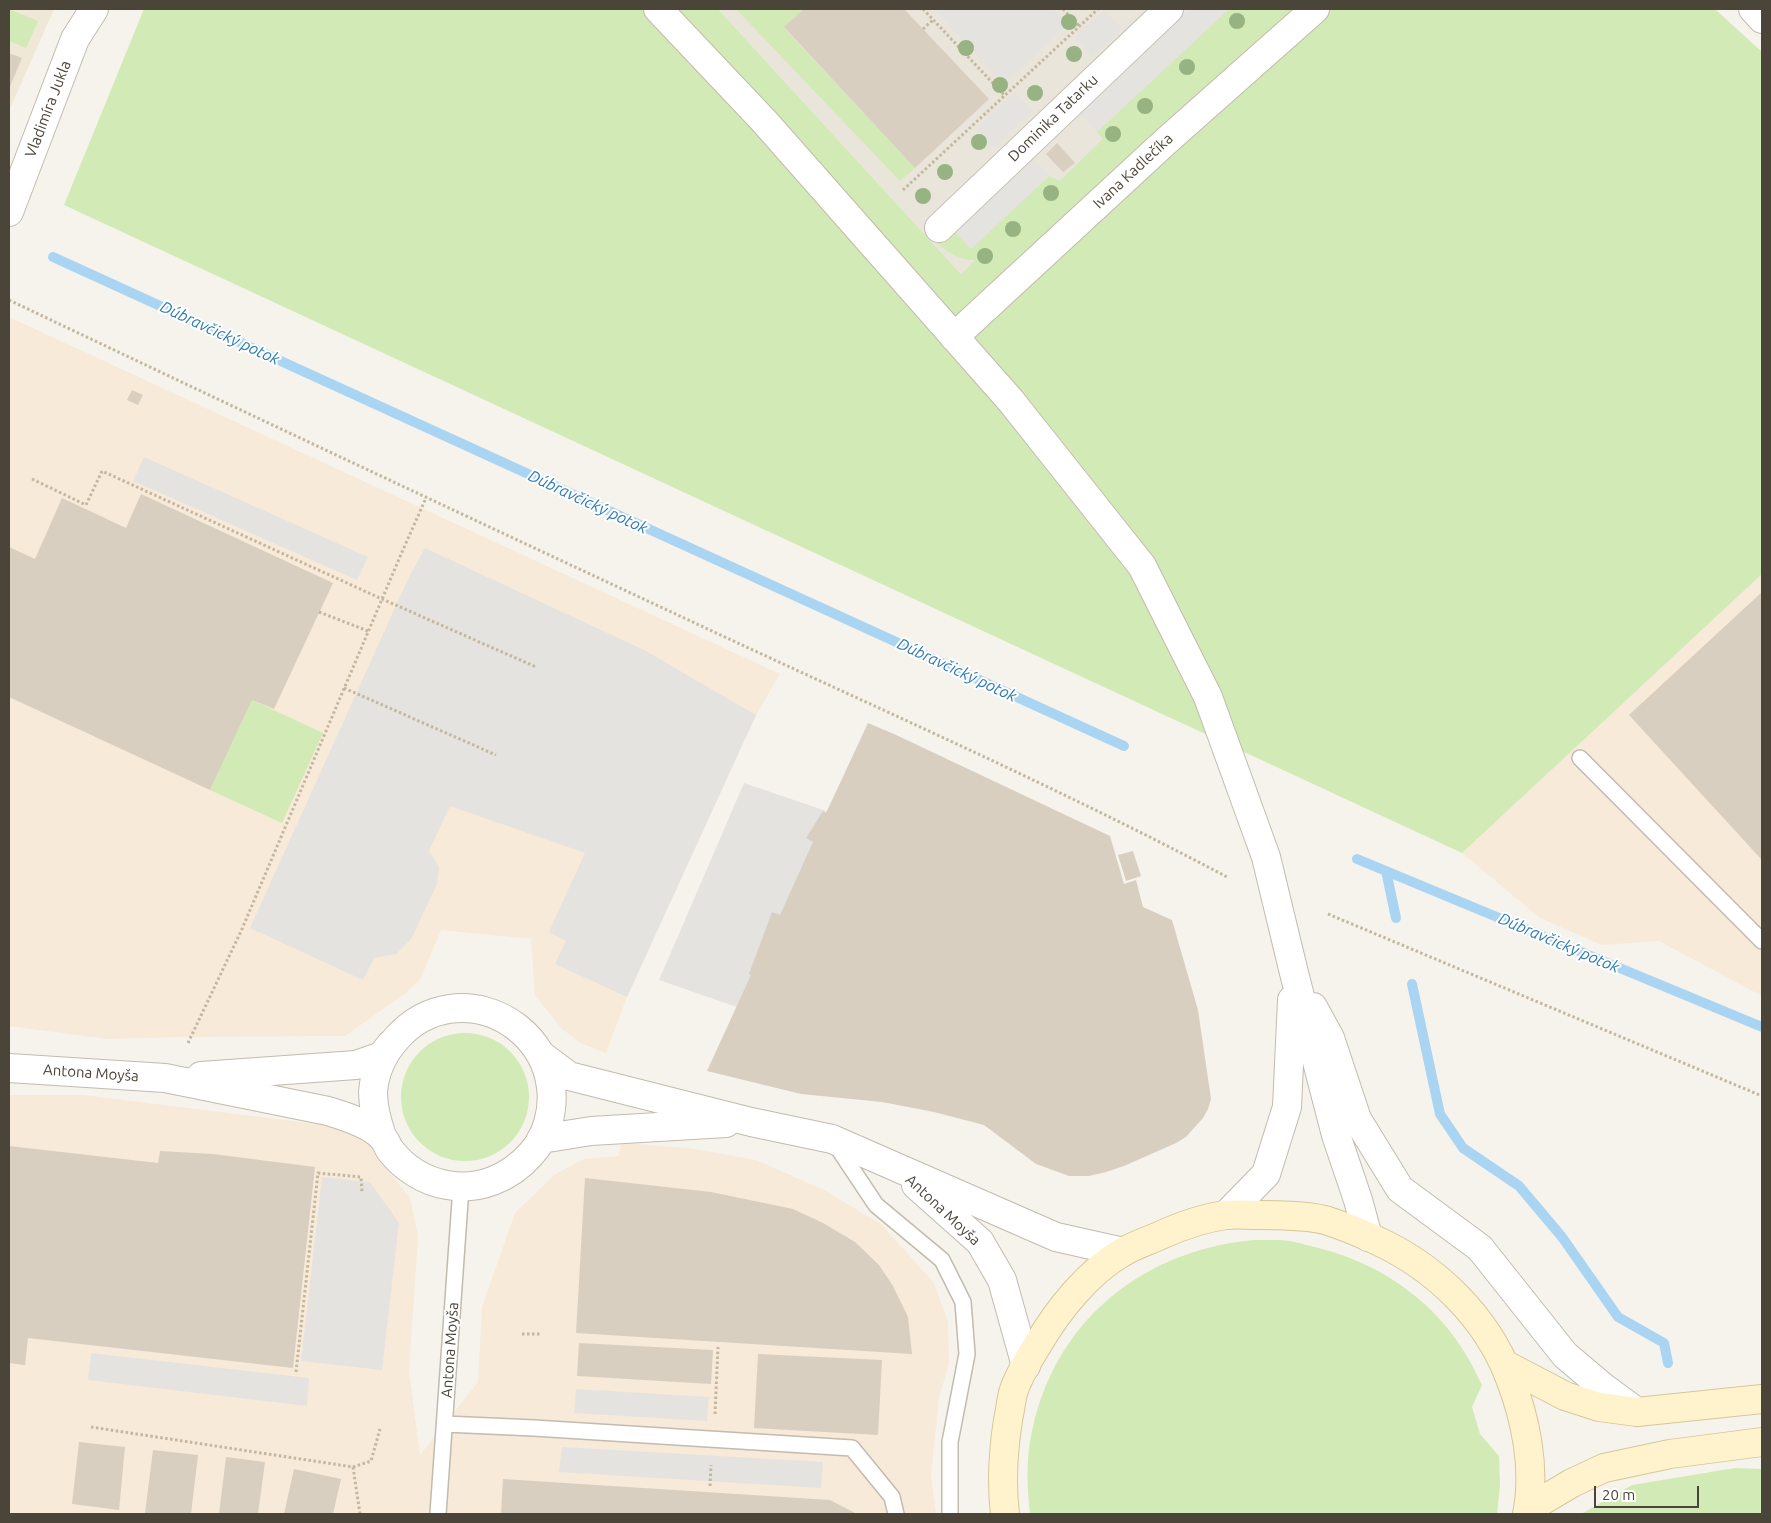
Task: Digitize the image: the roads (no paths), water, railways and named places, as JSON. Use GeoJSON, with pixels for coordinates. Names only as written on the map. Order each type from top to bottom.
{"type":"FeatureCollection","features":[{"type":"Feature","properties":{"kind":"main road"},"geometry":{"type":"LineString","coordinates":[[1005,1514],[1002,1492],[1002,1457],[1013,1392],[1051,1322],[1072,1295],[1096,1272],[1123,1252],[1174,1229],[1226,1215],[1277,1215],[1324,1220],[1404,1253],[1439,1279],[1464,1304],[1486,1332],[1504,1364],[1518,1398],[1526,1434],[1530,1471],[1528,1512]]}},
{"type":"Feature","properties":{"kind":"main road"},"geometry":{"type":"LineString","coordinates":[[1504,1364],[1565,1396],[1599,1407],[1637,1412],[1762,1399]]}},
{"type":"Feature","properties":{"kind":"main road"},"geometry":{"type":"LineString","coordinates":[[1528,1512],[1572,1483],[1604,1468],[1670,1454],[1762,1442]]}},
{"type":"Feature","properties":{"kind":"street","name":"Vladimíra Jukla"},"geometry":{"type":"LineString","coordinates":[[9,212],[75,38],[94,9]]}},
{"type":"Feature","properties":{"kind":"street"},"geometry":{"type":"LineString","coordinates":[[658,9],[764,121],[1011,401],[1142,566],[1208,696],[1266,857],[1336,1135],[1358,1200],[1368,1237]]}},
{"type":"Feature","properties":{"kind":"street","name":"Dominika Tatarku"},"geometry":{"type":"LineString","coordinates":[[938,228],[1169,9]]}},
{"type":"Feature","properties":{"kind":"street","name":"Ivana Kadlečíka"},"geometry":{"type":"LineString","coordinates":[[954,337],[1164,143],[1315,9]]}},
{"type":"Feature","properties":{"kind":"street"},"geometry":{"type":"LineString","coordinates":[[1753,9],[1762,19]]}},
{"type":"Feature","properties":{"kind":"street"},"geometry":{"type":"LineString","coordinates":[[1226,1215],[1266,1174],[1287,1107],[1294,973]]}},
{"type":"Feature","properties":{"kind":"street"},"geometry":{"type":"LineString","coordinates":[[1294,973],[1330,1038],[1357,1119],[1400,1189],[1480,1248],[1565,1355],[1603,1387],[1637,1412]]}},
{"type":"Feature","properties":{"kind":"street"},"geometry":{"type":"LineString","coordinates":[[466,1008],[500,1016],[513,1024],[534,1043],[541,1055],[550,1078],[552,1097],[550,1116],[541,1139],[525,1161],[502,1178],[489,1183],[461,1187],[447,1185],[420,1176],[398,1159],[382,1136],[374,1108],[373,1093],[380,1064],[395,1039],[411,1025],[431,1014],[448,1009],[466,1008]]}},
{"type":"Feature","properties":{"kind":"street","name":"Antona Moyša"},"geometry":{"type":"LineString","coordinates":[[165,1078],[356,1065],[382,1056],[395,1039]]}},
{"type":"Feature","properties":{"kind":"street","name":"Antona Moyša"},"geometry":{"type":"LineString","coordinates":[[541,1055],[570,1076],[751,1122],[832,1139],[1056,1237],[1123,1252]]}},
{"type":"Feature","properties":{"kind":"street","name":"Antona Moyša"},"geometry":{"type":"LineString","coordinates":[[11,1067],[165,1078],[328,1111],[354,1119],[382,1136]]}},
{"type":"Feature","properties":{"kind":"street","name":"Antona Moyša"},"geometry":{"type":"LineString","coordinates":[[541,1139],[591,1131],[751,1122]]}},
{"type":"Feature","properties":{"kind":"street","name":"Antona Moyša"},"geometry":{"type":"LineString","coordinates":[[898,1169],[980,1242],[1002,1280],[1026,1366]]}},
{"type":"Feature","properties":{"kind":"lane"},"geometry":{"type":"LineString","coordinates":[[1580,758],[1762,941]]}},
{"type":"Feature","properties":{"kind":"lane"},"geometry":{"type":"LineString","coordinates":[[832,1139],[876,1205],[942,1260],[963,1302],[967,1354],[950,1442],[950,1514]]}},
{"type":"Feature","properties":{"kind":"lane","name":"Antona Moyša"},"geometry":{"type":"LineString","coordinates":[[438,1514],[461,1187]]}},
{"type":"Feature","properties":{"kind":"lane"},"geometry":{"type":"LineString","coordinates":[[445,1424],[852,1448],[892,1497],[896,1514]]}},
{"type":"Feature","properties":{"kind":"waterway","name":"Dúbravčický potok"},"geometry":{"type":"LineString","coordinates":[[53,257],[1124,746]]}},
{"type":"Feature","properties":{"kind":"waterway","name":"Dúbravčický potok"},"geometry":{"type":"LineString","coordinates":[[1357,859],[1762,1027]]}},
{"type":"Feature","properties":{"kind":"waterway"},"geometry":{"type":"LineString","coordinates":[[1386,871],[1396,918]]}},
{"type":"Feature","properties":{"kind":"waterway"},"geometry":{"type":"LineString","coordinates":[[1412,984],[1440,1114],[1463,1148],[1519,1186],[1562,1237],[1618,1317],[1664,1343],[1668,1363]]}}]}
